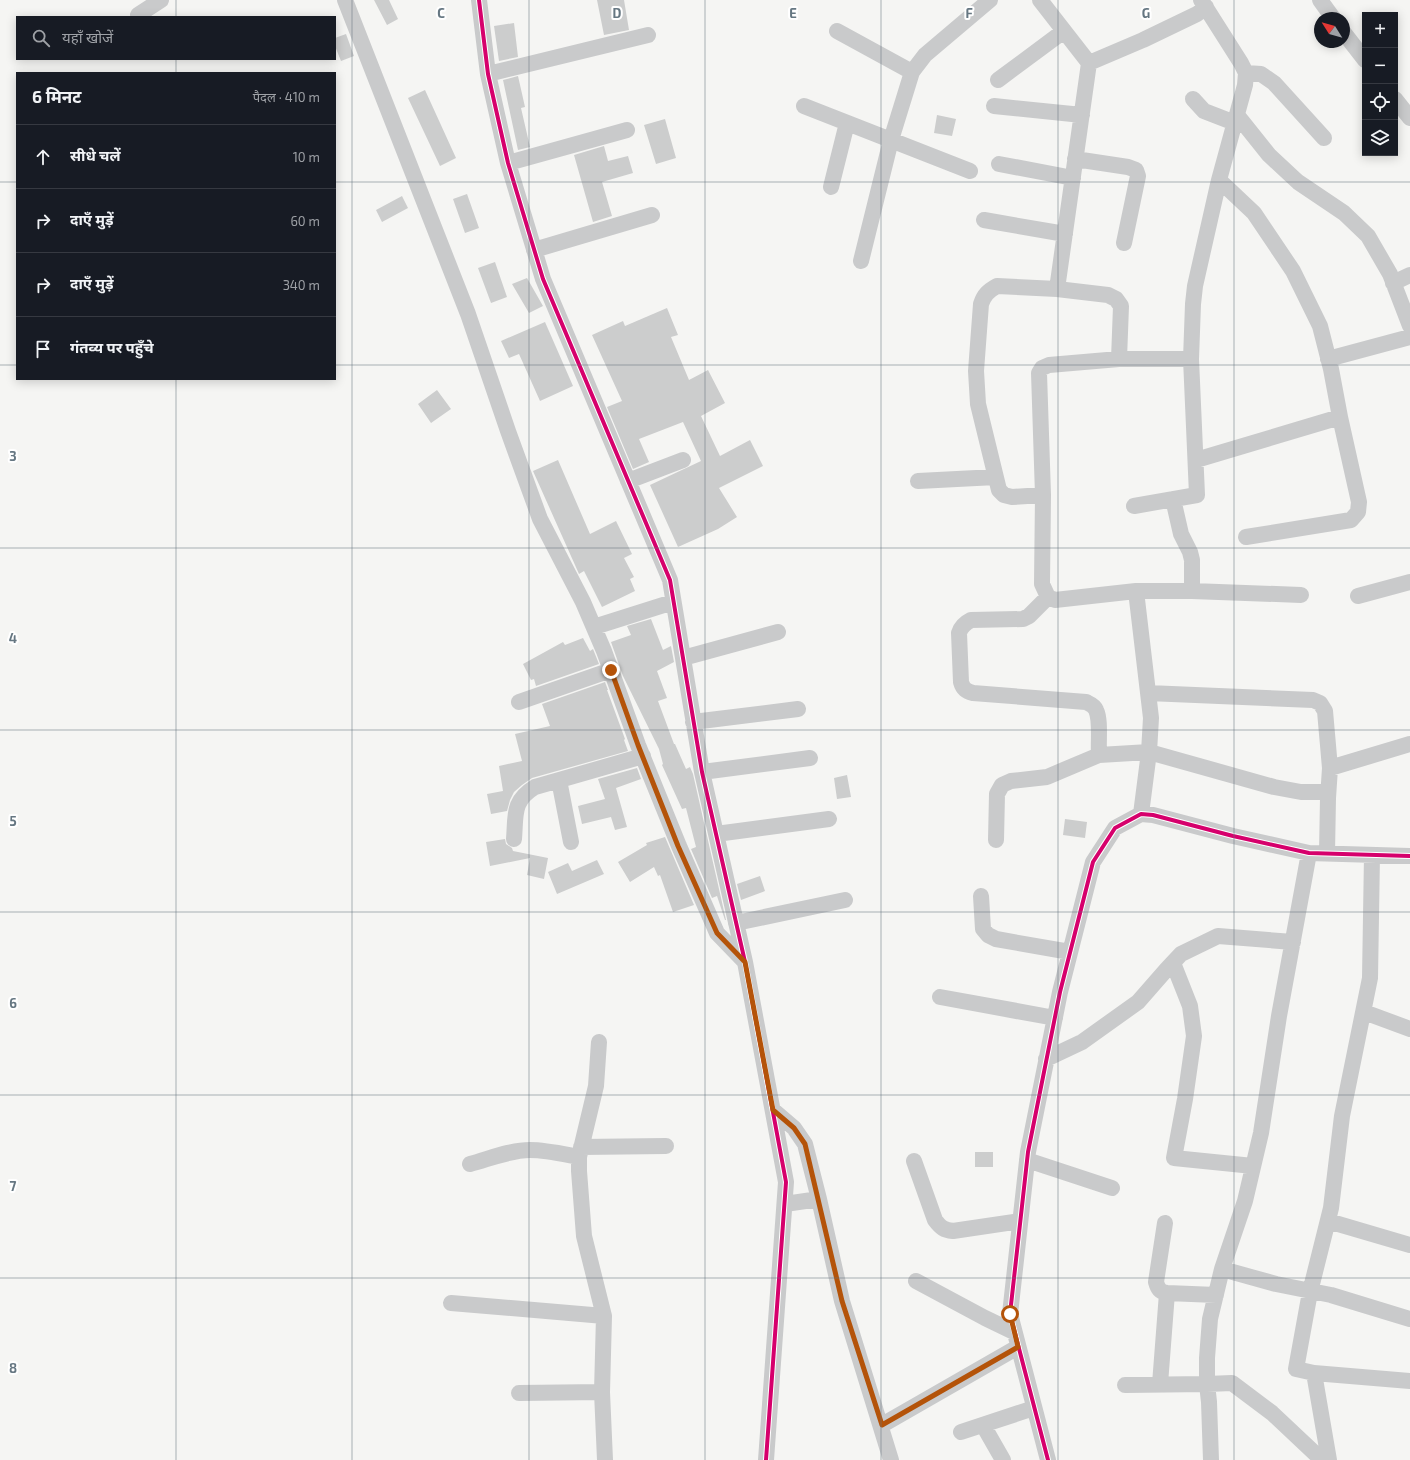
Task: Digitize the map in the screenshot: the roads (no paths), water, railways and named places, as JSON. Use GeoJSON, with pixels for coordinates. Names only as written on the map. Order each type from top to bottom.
{"type":"FeatureCollection","features":[{"type":"Feature","properties":{"kind":"street"},"geometry":{"type":"LineString","coordinates":[[138,15],[161,0]]}},
{"type":"Feature","properties":{"kind":"street"},"geometry":{"type":"LineString","coordinates":[[345,0],[468,314],[508,432],[540,519],[584,602],[678,846],[717,933],[745,962]]}},
{"type":"Feature","properties":{"kind":"street"},"geometry":{"type":"LineString","coordinates":[[479,0],[488,74],[508,163],[543,279],[670,580],[702,772],[745,962],[786,1182],[766,1460]]}},
{"type":"Feature","properties":{"kind":"street"},"geometry":{"type":"LineString","coordinates":[[861,261],[891,140],[912,72],[925,55],[990,0]]}},
{"type":"Feature","properties":{"kind":"street"},"geometry":{"type":"LineString","coordinates":[[1040,0],[1089,63],[1057,289]]}},
{"type":"Feature","properties":{"kind":"street"},"geometry":{"type":"LineString","coordinates":[[1320,0],[1329,12]]}},
{"type":"Feature","properties":{"kind":"street"},"geometry":{"type":"LineString","coordinates":[[1089,63],[1150,37],[1197,14],[1204,4],[1246,73],[1245,85],[1219,180],[1195,286],[1191,359],[1197,495],[1134,506]]}},
{"type":"Feature","properties":{"kind":"street"},"geometry":{"type":"LineString","coordinates":[[837,30],[912,72]]}},
{"type":"Feature","properties":{"kind":"street"},"geometry":{"type":"LineString","coordinates":[[998,80],[1064,31]]}},
{"type":"Feature","properties":{"kind":"street"},"geometry":{"type":"LineString","coordinates":[[488,74],[648,35]]}},
{"type":"Feature","properties":{"kind":"street"},"geometry":{"type":"LineString","coordinates":[[1350,41],[1362,56]]}},
{"type":"Feature","properties":{"kind":"street"},"geometry":{"type":"LineString","coordinates":[[1246,73],[1261,74],[1274,83],[1324,138]]}},
{"type":"Feature","properties":{"kind":"street"},"geometry":{"type":"LineString","coordinates":[[1193,99],[1204,111],[1236,119],[1298,182],[1344,212],[1368,236],[1390,274],[1410,326]]}},
{"type":"Feature","properties":{"kind":"street"},"geometry":{"type":"LineString","coordinates":[[1398,103],[1410,118]]}},
{"type":"Feature","properties":{"kind":"street"},"geometry":{"type":"LineString","coordinates":[[804,106],[970,171]]}},
{"type":"Feature","properties":{"kind":"street"},"geometry":{"type":"LineString","coordinates":[[994,106],[1082,114]]}},
{"type":"Feature","properties":{"kind":"street"},"geometry":{"type":"LineString","coordinates":[[831,188],[847,123]]}},
{"type":"Feature","properties":{"kind":"street"},"geometry":{"type":"LineString","coordinates":[[508,163],[627,130]]}},
{"type":"Feature","properties":{"kind":"street"},"geometry":{"type":"LineString","coordinates":[[1076,159],[1128,167],[1136,170],[1138,176],[1124,243]]}},
{"type":"Feature","properties":{"kind":"street"},"geometry":{"type":"LineString","coordinates":[[999,164],[1073,178]]}},
{"type":"Feature","properties":{"kind":"street"},"geometry":{"type":"LineString","coordinates":[[1219,180],[1254,213],[1293,271],[1320,326],[1359,502],[1358,512],[1350,520],[1246,537]]}},
{"type":"Feature","properties":{"kind":"street"},"geometry":{"type":"LineString","coordinates":[[534,250],[652,215]]}},
{"type":"Feature","properties":{"kind":"street"},"geometry":{"type":"LineString","coordinates":[[984,220],[1065,234]]}},
{"type":"Feature","properties":{"kind":"street"},"geometry":{"type":"LineString","coordinates":[[1393,283],[1410,275]]}},
{"type":"Feature","properties":{"kind":"street"},"geometry":{"type":"LineString","coordinates":[[1043,495],[1012,497],[1004,495],[999,490],[978,404],[976,371],[981,304],[984,296],[988,291],[997,286],[1057,289],[1108,295],[1116,299],[1121,306],[1119,359]]}},
{"type":"Feature","properties":{"kind":"street"},"geometry":{"type":"LineString","coordinates":[[1328,359],[1410,337]]}},
{"type":"Feature","properties":{"kind":"street"},"geometry":{"type":"LineString","coordinates":[[1191,359],[1119,359],[1049,365],[1042,368],[1039,373],[1043,495],[1042,584],[1048,597],[1055,600],[1136,591],[1192,591],[1301,595]]}},
{"type":"Feature","properties":{"kind":"street"},"geometry":{"type":"LineString","coordinates":[[1196,460],[1340,417]]}},
{"type":"Feature","properties":{"kind":"street"},"geometry":{"type":"LineString","coordinates":[[628,480],[684,460]]}},
{"type":"Feature","properties":{"kind":"street"},"geometry":{"type":"LineString","coordinates":[[918,481],[996,477]]}},
{"type":"Feature","properties":{"kind":"street"},"geometry":{"type":"LineString","coordinates":[[1173,499],[1181,534],[1190,552],[1192,560],[1192,591]]}},
{"type":"Feature","properties":{"kind":"street"},"geometry":{"type":"LineString","coordinates":[[1358,596],[1410,582]]}},
{"type":"Feature","properties":{"kind":"street"},"geometry":{"type":"LineString","coordinates":[[1136,591],[1151,718],[1141,814]]}},
{"type":"Feature","properties":{"kind":"street"},"geometry":{"type":"LineString","coordinates":[[1048,597],[1030,616],[1023,619],[971,620],[961,627],[959,633],[962,687],[973,693],[1086,702],[1092,705],[1096,710],[1098,717],[1099,755]]}},
{"type":"Feature","properties":{"kind":"street"},"geometry":{"type":"LineString","coordinates":[[594,627],[673,602]]}},
{"type":"Feature","properties":{"kind":"street"},"geometry":{"type":"LineString","coordinates":[[683,658],[778,632]]}},
{"type":"Feature","properties":{"kind":"street"},"geometry":{"type":"LineString","coordinates":[[519,702],[611,670]]}},
{"type":"Feature","properties":{"kind":"street"},"geometry":{"type":"LineString","coordinates":[[1148,693],[1313,700],[1320,703],[1325,711],[1330,768],[1327,853]]}},
{"type":"Feature","properties":{"kind":"street"},"geometry":{"type":"LineString","coordinates":[[693,722],[798,709]]}},
{"type":"Feature","properties":{"kind":"street"},"geometry":{"type":"LineString","coordinates":[[1330,768],[1410,744]]}},
{"type":"Feature","properties":{"kind":"street"},"geometry":{"type":"LineString","coordinates":[[996,840],[997,794],[1002,785],[1011,781],[1047,776],[1099,755],[1148,752],[1274,787],[1302,792],[1328,792]]}},
{"type":"Feature","properties":{"kind":"street"},"geometry":{"type":"LineString","coordinates":[[514,839],[517,806],[521,798],[527,792],[535,787],[643,756]]}},
{"type":"Feature","properties":{"kind":"street"},"geometry":{"type":"LineString","coordinates":[[702,772],[810,758]]}},
{"type":"Feature","properties":{"kind":"street"},"geometry":{"type":"LineString","coordinates":[[559,780],[571,842]]}},
{"type":"Feature","properties":{"kind":"street"},"geometry":{"type":"LineString","coordinates":[[1048,1460],[1010,1314],[1027,1160],[1055,1018],[1093,862],[1116,828],[1141,814],[1153,815],[1233,836],[1309,852],[1410,856]]}},
{"type":"Feature","properties":{"kind":"street"},"geometry":{"type":"LineString","coordinates":[[716,834],[829,819]]}},
{"type":"Feature","properties":{"kind":"street"},"geometry":{"type":"LineString","coordinates":[[1211,1460],[1207,1384],[1210,1319],[1222,1269],[1245,1201],[1261,1133],[1279,1016],[1309,852]]}},
{"type":"Feature","properties":{"kind":"street"},"geometry":{"type":"LineString","coordinates":[[1372,855],[1370,978],[1342,1116],[1328,1221],[1310,1292],[1296,1369],[1314,1373],[1410,1381]]}},
{"type":"Feature","properties":{"kind":"street"},"geometry":{"type":"LineString","coordinates":[[981,896],[982,928],[988,935],[996,939],[1070,952]]}},
{"type":"Feature","properties":{"kind":"street"},"geometry":{"type":"LineString","coordinates":[[736,923],[845,900]]}},
{"type":"Feature","properties":{"kind":"street"},"geometry":{"type":"LineString","coordinates":[[1046,1059],[1082,1042],[1138,1002],[1181,954],[1218,936],[1293,942]]}},
{"type":"Feature","properties":{"kind":"street"},"geometry":{"type":"LineString","coordinates":[[1173,963],[1190,1006],[1194,1036],[1185,1099],[1174,1158],[1253,1166]]}},
{"type":"Feature","properties":{"kind":"street"},"geometry":{"type":"LineString","coordinates":[[940,997],[1055,1018]]}},
{"type":"Feature","properties":{"kind":"street"},"geometry":{"type":"LineString","coordinates":[[1364,1012],[1410,1029]]}},
{"type":"Feature","properties":{"kind":"street"},"geometry":{"type":"LineString","coordinates":[[599,1042],[596,1086],[580,1152],[578,1171],[584,1236],[604,1316],[602,1392],[604,1460]]}},
{"type":"Feature","properties":{"kind":"street"},"geometry":{"type":"LineString","coordinates":[[773,1110],[794,1128],[805,1144],[842,1301],[882,1425],[891,1460]]}},
{"type":"Feature","properties":{"kind":"street"},"geometry":{"type":"LineString","coordinates":[[470,1164],[514,1152],[529,1150],[580,1152],[666,1146]]}},
{"type":"Feature","properties":{"kind":"street"},"geometry":{"type":"LineString","coordinates":[[1027,1160],[1112,1188]]}},
{"type":"Feature","properties":{"kind":"street"},"geometry":{"type":"LineString","coordinates":[[914,1161],[935,1220],[940,1227],[946,1231],[1020,1221]]}},
{"type":"Feature","properties":{"kind":"street"},"geometry":{"type":"LineString","coordinates":[[785,1204],[819,1199]]}},
{"type":"Feature","properties":{"kind":"street"},"geometry":{"type":"LineString","coordinates":[[1328,1221],[1410,1245]]}},
{"type":"Feature","properties":{"kind":"street"},"geometry":{"type":"LineString","coordinates":[[1165,1223],[1156,1282],[1158,1288],[1162,1292],[1166,1293],[1216,1295]]}},
{"type":"Feature","properties":{"kind":"street"},"geometry":{"type":"LineString","coordinates":[[1222,1269],[1310,1292],[1331,1295],[1410,1319]]}},
{"type":"Feature","properties":{"kind":"street"},"geometry":{"type":"LineString","coordinates":[[916,1281],[985,1318],[1016,1340]]}},
{"type":"Feature","properties":{"kind":"street"},"geometry":{"type":"LineString","coordinates":[[1160,1384],[1166,1293]]}},
{"type":"Feature","properties":{"kind":"street"},"geometry":{"type":"LineString","coordinates":[[451,1302],[604,1316]]}},
{"type":"Feature","properties":{"kind":"street"},"geometry":{"type":"LineString","coordinates":[[882,1425],[1016,1340]]}},
{"type":"Feature","properties":{"kind":"street"},"geometry":{"type":"LineString","coordinates":[[1314,1373],[1329,1460]]}},
{"type":"Feature","properties":{"kind":"street"},"geometry":{"type":"LineString","coordinates":[[1125,1385],[1232,1383],[1272,1413],[1322,1460]]}},
{"type":"Feature","properties":{"kind":"street"},"geometry":{"type":"LineString","coordinates":[[519,1393],[602,1392]]}},
{"type":"Feature","properties":{"kind":"street"},"geometry":{"type":"LineString","coordinates":[[961,1432],[1034,1408]]}},
{"type":"Feature","properties":{"kind":"street"},"geometry":{"type":"LineString","coordinates":[[983,1425],[1003,1460]]}}]}
